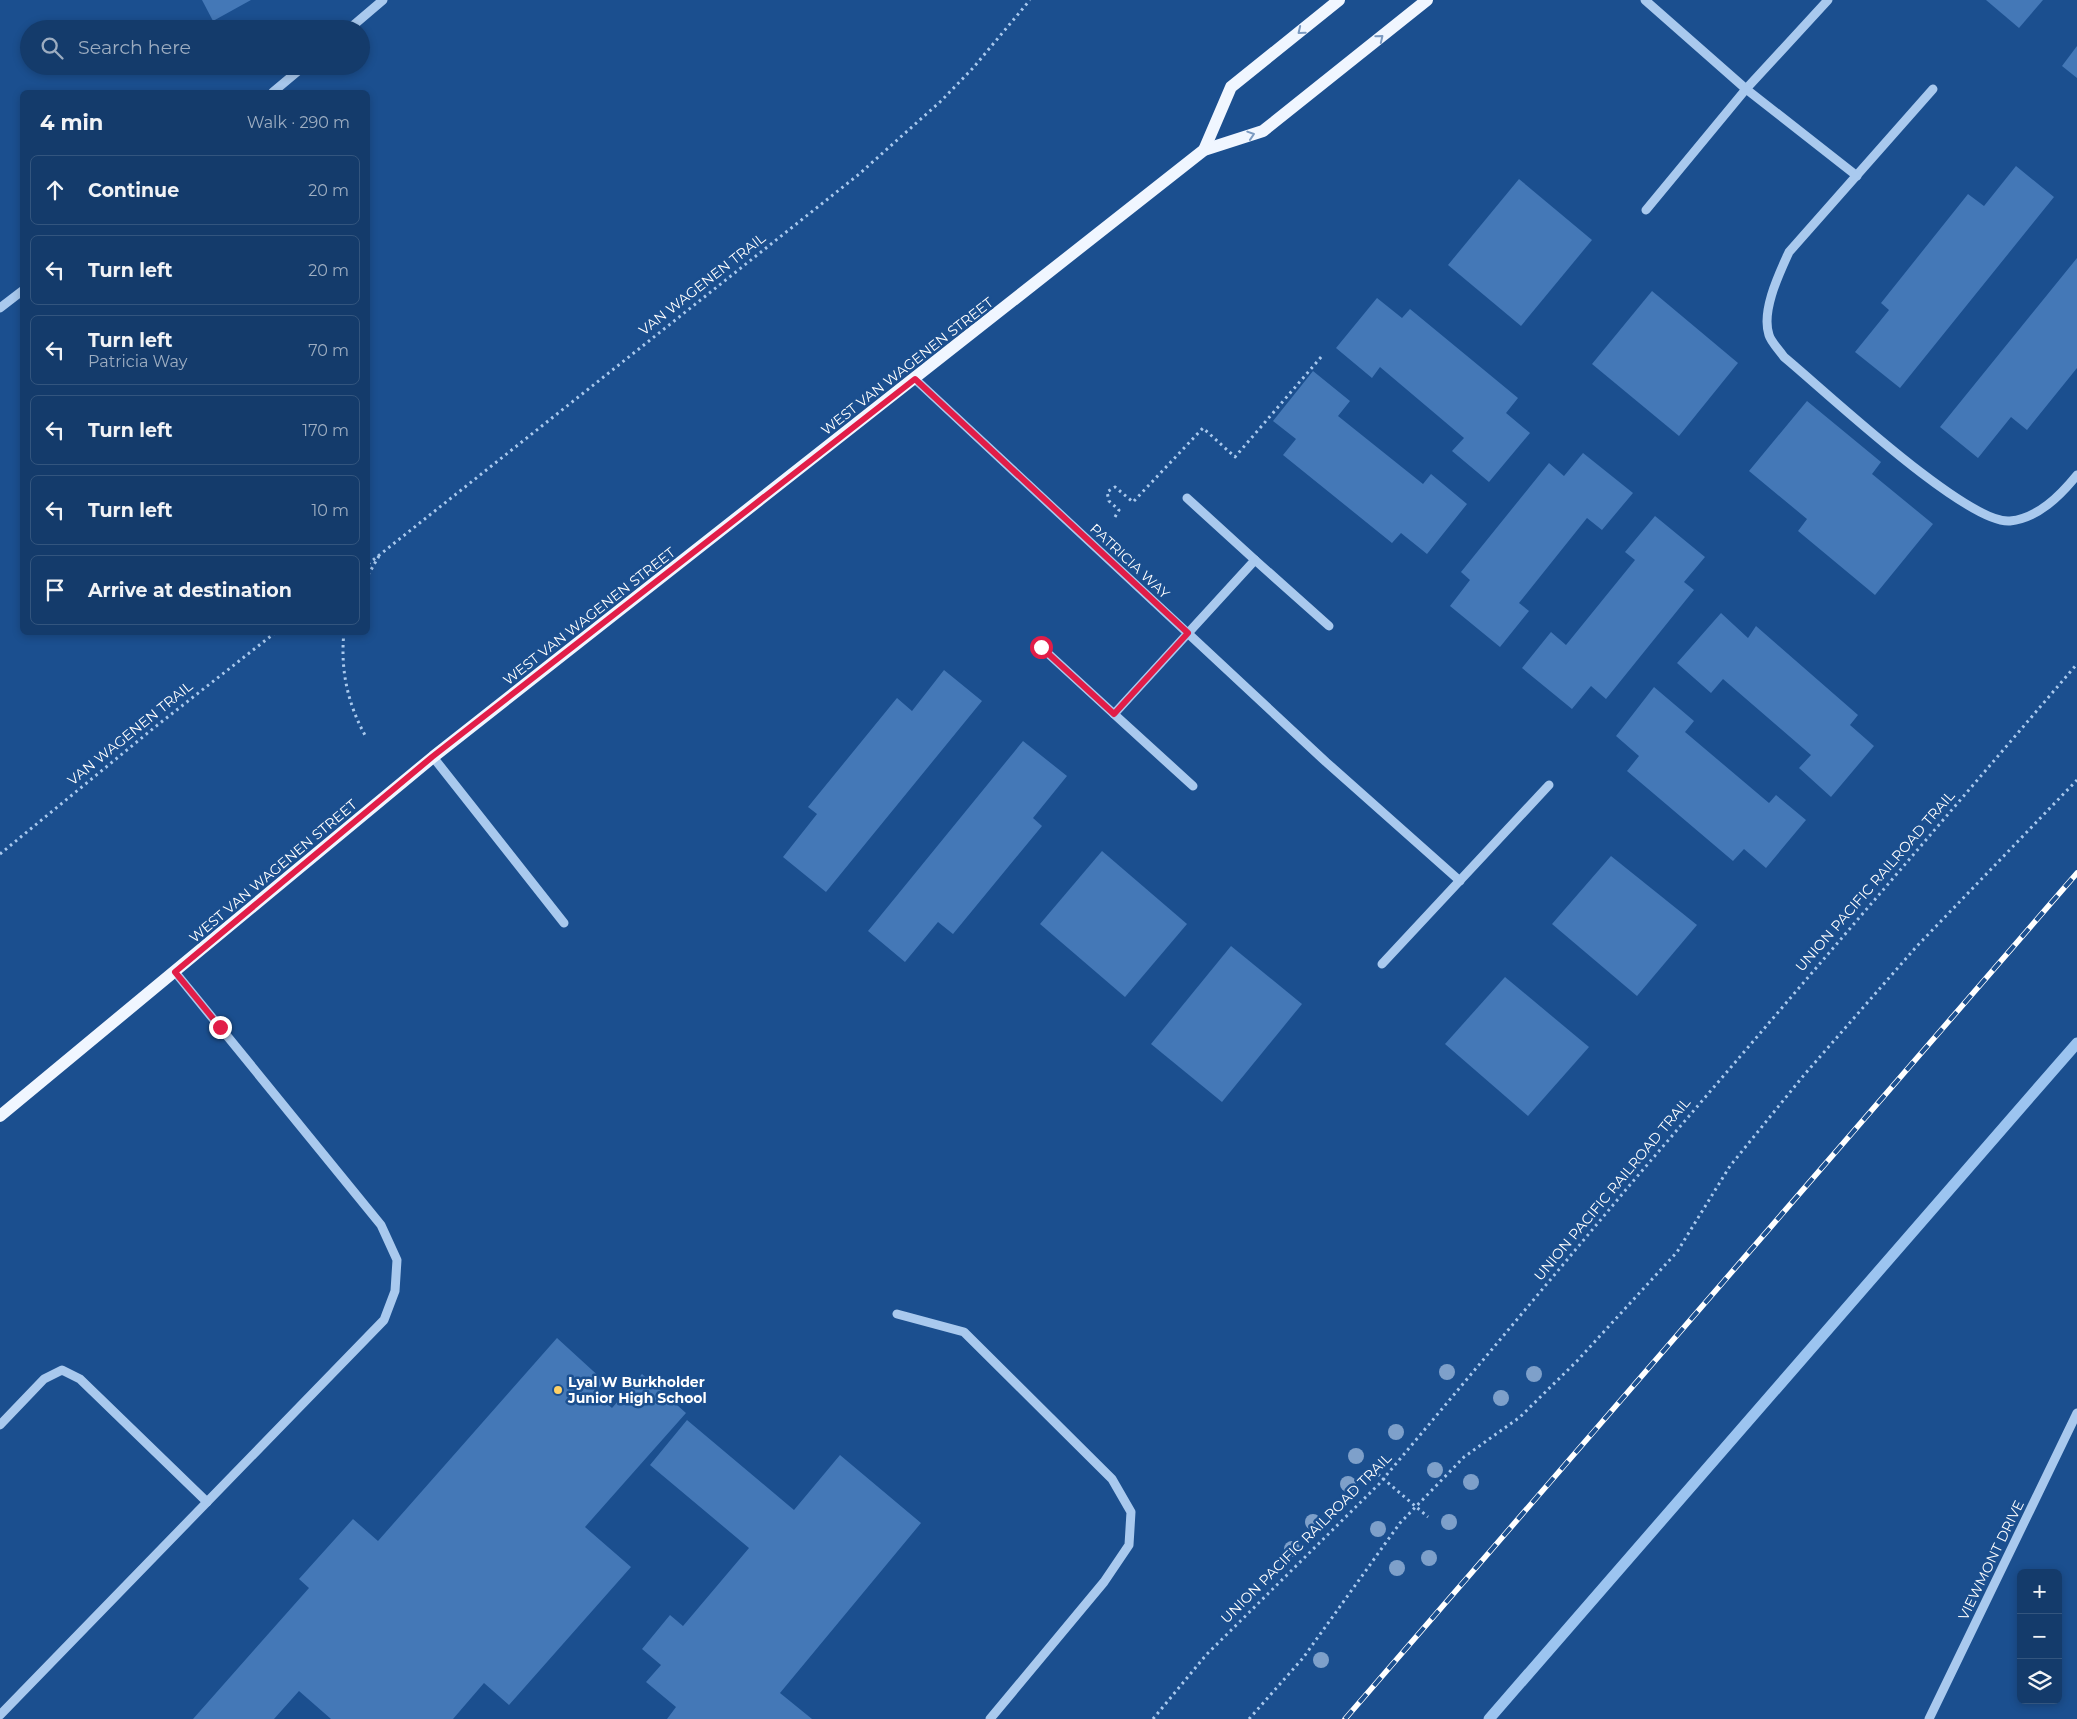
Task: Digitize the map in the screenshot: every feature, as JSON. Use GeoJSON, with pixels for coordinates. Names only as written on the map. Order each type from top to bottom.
{"type":"FeatureCollection","features":[{"type":"Feature","properties":{"kind":"main road","name":"WEST VAN WAGENEN STREET"},"geometry":{"type":"LineString","coordinates":[[1204,150],[1231,87],[1339,0]]}},
{"type":"Feature","properties":{"kind":"main road","name":"WEST VAN WAGENEN STREET"},"geometry":{"type":"LineString","coordinates":[[0,1116],[432,757],[1204,150],[1263,131],[1428,0]]}},
{"type":"Feature","properties":{"kind":"street"},"geometry":{"type":"LineString","coordinates":[[359,20],[383,0]]}},
{"type":"Feature","properties":{"kind":"street"},"geometry":{"type":"LineString","coordinates":[[1645,0],[1746,88],[1857,176]]}},
{"type":"Feature","properties":{"kind":"street"},"geometry":{"type":"LineString","coordinates":[[1646,210],[1746,88],[1828,0]]}},
{"type":"Feature","properties":{"kind":"street"},"geometry":{"type":"LineString","coordinates":[[275,90],[293,75]]}},
{"type":"Feature","properties":{"kind":"street"},"geometry":{"type":"LineString","coordinates":[[1933,89],[1789,252],[1775,283],[1768,312],[1769,335],[1784,357],[1932,482],[1981,514],[2008,521],[2028,516],[2058,498],[2077,475]]}},
{"type":"Feature","properties":{"kind":"street"},"geometry":{"type":"LineString","coordinates":[[0,308],[20,293]]}},
{"type":"Feature","properties":{"kind":"street","name":"PATRICIA WAY"},"geometry":{"type":"LineString","coordinates":[[915,379],[1326,762],[1460,881]]}},
{"type":"Feature","properties":{"kind":"street"},"geometry":{"type":"LineString","coordinates":[[1187,498],[1329,626]]}},
{"type":"Feature","properties":{"kind":"street"},"geometry":{"type":"LineString","coordinates":[[1114,714],[1255,560]]}},
{"type":"Feature","properties":{"kind":"street"},"geometry":{"type":"LineString","coordinates":[[1041,647],[1194,786]]}},
{"type":"Feature","properties":{"kind":"street"},"geometry":{"type":"LineString","coordinates":[[432,757],[564,923]]}},
{"type":"Feature","properties":{"kind":"street"},"geometry":{"type":"LineString","coordinates":[[1382,964],[1549,785]]}},
{"type":"Feature","properties":{"kind":"street"},"geometry":{"type":"LineString","coordinates":[[0,1714],[384,1320],[395,1291],[397,1260],[381,1225],[175,972]]}},
{"type":"Feature","properties":{"kind":"street"},"geometry":{"type":"LineString","coordinates":[[897,1314],[964,1332],[1112,1478],[1131,1512],[1129,1545],[1104,1582],[990,1719]]}},
{"type":"Feature","properties":{"kind":"street"},"geometry":{"type":"LineString","coordinates":[[0,1425],[44,1379],[62,1370],[80,1378],[207,1502]]}},
{"type":"Feature","properties":{"kind":"street","name":"VIEWMONT DRIVE"},"geometry":{"type":"LineString","coordinates":[[1930,1719],[2077,1413]]}},
{"type":"Feature","properties":{"kind":"path","name":"VAN WAGENEN TRAIL"},"geometry":{"type":"LineString","coordinates":[[370,562],[858,174],[941,101],[973,68],[1030,0]]}},
{"type":"Feature","properties":{"kind":"path"},"geometry":{"type":"LineString","coordinates":[[1115,517],[1119,510],[1107,497],[1107,492],[1110,488],[1115,487],[1132,502],[1203,428],[1235,457],[1322,356]]}},
{"type":"Feature","properties":{"kind":"path"},"geometry":{"type":"LineString","coordinates":[[370,572],[380,554]]}},
{"type":"Feature","properties":{"kind":"path","name":"VAN WAGENEN TRAIL"},"geometry":{"type":"LineString","coordinates":[[0,854],[155,727],[272,635]]}},
{"type":"Feature","properties":{"kind":"path"},"geometry":{"type":"LineString","coordinates":[[344,635],[342,651],[346,690],[356,720],[366,737]]}},
{"type":"Feature","properties":{"kind":"path","name":"UNION PACIFIC RAILROAD TRAIL"},"geometry":{"type":"LineString","coordinates":[[1153,1719],[1206,1655],[1384,1478],[1648,1164],[2077,664]]}},
{"type":"Feature","properties":{"kind":"path"},"geometry":{"type":"LineString","coordinates":[[1249,1719],[1303,1658],[1400,1524],[1464,1457],[1520,1417],[1576,1361],[1677,1252],[1730,1166],[1804,1075],[1917,946],[2077,780]]}},
{"type":"Feature","properties":{"kind":"path"},"geometry":{"type":"LineString","coordinates":[[1373,1470],[1428,1517]]}},
{"type":"Feature","properties":{"kind":"building"},"geometry":{"type":"Polygon","coordinates":[[[202,0],[251,0],[215,20],[212,20],[202,0]]]}},
{"type":"Feature","properties":{"kind":"building"},"geometry":{"type":"Polygon","coordinates":[[[1986,0],[2043,0],[2019,28],[1986,0]]]}},
{"type":"Feature","properties":{"kind":"building"},"geometry":{"type":"Polygon","coordinates":[[[2077,46],[2077,78],[2062,66],[2077,46]]]}},
{"type":"Feature","properties":{"kind":"building"},"geometry":{"type":"Polygon","coordinates":[[[2016,166],[2054,197],[1900,388],[1855,352],[1889,310],[1881,303],[1968,194],[1984,206],[2016,166]]]}},
{"type":"Feature","properties":{"kind":"building"},"geometry":{"type":"Polygon","coordinates":[[[1519,179],[1592,240],[1521,326],[1448,265],[1519,179]]]}},
{"type":"Feature","properties":{"kind":"building"},"geometry":{"type":"Polygon","coordinates":[[[2077,258],[2077,368],[2027,430],[2011,417],[1978,458],[1940,427],[2077,258]]]}},
{"type":"Feature","properties":{"kind":"building"},"geometry":{"type":"Polygon","coordinates":[[[1652,291],[1738,363],[1679,436],[1592,364],[1652,291]]]}},
{"type":"Feature","properties":{"kind":"building"},"geometry":{"type":"Polygon","coordinates":[[[1377,298],[1402,318],[1410,309],[1518,398],[1506,413],[1530,433],[1489,482],[1452,451],[1464,438],[1380,367],[1372,378],[1336,348],[1377,298]]]}},
{"type":"Feature","properties":{"kind":"building"},"geometry":{"type":"Polygon","coordinates":[[[1313,371],[1350,401],[1338,416],[1423,484],[1431,474],[1467,504],[1427,554],[1401,533],[1392,543],[1283,455],[1296,439],[1273,421],[1313,371]]]}},
{"type":"Feature","properties":{"kind":"building"},"geometry":{"type":"Polygon","coordinates":[[[1807,401],[1881,462],[1872,474],[1933,524],[1875,595],[1798,531],[1807,519],[1749,471],[1807,401]]]}},
{"type":"Feature","properties":{"kind":"building"},"geometry":{"type":"Polygon","coordinates":[[[1583,453],[1633,493],[1602,530],[1587,518],[1519,603],[1529,611],[1500,647],[1450,606],[1470,580],[1461,572],[1549,463],[1564,476],[1583,453]]]}},
{"type":"Feature","properties":{"kind":"building"},"geometry":{"type":"Polygon","coordinates":[[[1655,516],[1705,557],[1684,582],[1694,590],[1606,699],[1591,686],[1572,709],[1522,668],[1551,632],[1566,645],[1635,560],[1625,552],[1655,516]]]}},
{"type":"Feature","properties":{"kind":"building"},"geometry":{"type":"Polygon","coordinates":[[[1721,613],[1748,638],[1756,626],[1858,715],[1850,725],[1874,746],[1831,797],[1799,768],[1811,755],[1723,679],[1711,693],[1677,663],[1721,613]]]}},
{"type":"Feature","properties":{"kind":"building"},"geometry":{"type":"Polygon","coordinates":[[[944,670],[982,701],[826,892],[783,857],[817,814],[808,807],[897,698],[912,711],[944,670]]]}},
{"type":"Feature","properties":{"kind":"building"},"geometry":{"type":"Polygon","coordinates":[[[1654,687],[1694,721],[1685,732],[1769,803],[1776,795],[1806,820],[1766,868],[1744,849],[1733,861],[1627,771],[1639,756],[1616,736],[1654,687]]]}},
{"type":"Feature","properties":{"kind":"building"},"geometry":{"type":"Polygon","coordinates":[[[1023,741],[1067,776],[1033,818],[1042,826],[953,934],[938,922],[905,962],[868,931],[1023,741]]]}},
{"type":"Feature","properties":{"kind":"building"},"geometry":{"type":"Polygon","coordinates":[[[1102,851],[1187,924],[1125,997],[1040,924],[1102,851]]]}},
{"type":"Feature","properties":{"kind":"building"},"geometry":{"type":"Polygon","coordinates":[[[1611,856],[1697,925],[1637,996],[1552,924],[1611,856]]]}},
{"type":"Feature","properties":{"kind":"building"},"geometry":{"type":"Polygon","coordinates":[[[1231,946],[1302,1004],[1222,1102],[1151,1044],[1231,946]]]}},
{"type":"Feature","properties":{"kind":"building"},"geometry":{"type":"Polygon","coordinates":[[[1505,977],[1589,1047],[1528,1116],[1445,1044],[1505,977]]]}},
{"type":"Feature","properties":{"kind":"building"},"geometry":{"type":"Polygon","coordinates":[[[557,1338],[604,1381],[595,1393],[612,1408],[642,1374],[686,1413],[585,1527],[631,1567],[509,1705],[484,1683],[453,1719],[331,1719],[299,1691],[274,1719],[193,1719],[309,1588],[299,1579],[353,1519],[378,1541],[557,1338]]]}},
{"type":"Feature","properties":{"kind":"building"},"geometry":{"type":"Polygon","coordinates":[[[687,1420],[794,1510],[840,1455],[921,1523],[780,1693],[812,1719],[667,1719],[676,1707],[646,1682],[661,1665],[642,1649],[670,1615],[683,1626],[749,1548],[650,1465],[687,1420]]]}},
{"type":"Feature","properties":{"kind":"waterway"},"geometry":{"type":"LineString","coordinates":[[1489,1719],[2077,1043]]}},
{"type":"Feature","properties":{"kind":"railway"},"geometry":{"type":"LineString","coordinates":[[1345,1719],[2077,873]]}},
{"type":"Feature","properties":{"kind":"place","name":"Lyal W Burkholder Junior High School"},"geometry":{"type":"Point","coordinates":[558,1390]}},
{"type":"Feature","properties":{"kind":"route"},"geometry":{"type":"LineString","coordinates":[[220,1027],[175,972],[432,757],[915,379],[1188,633],[1114,714],[1041,647]]}}]}
